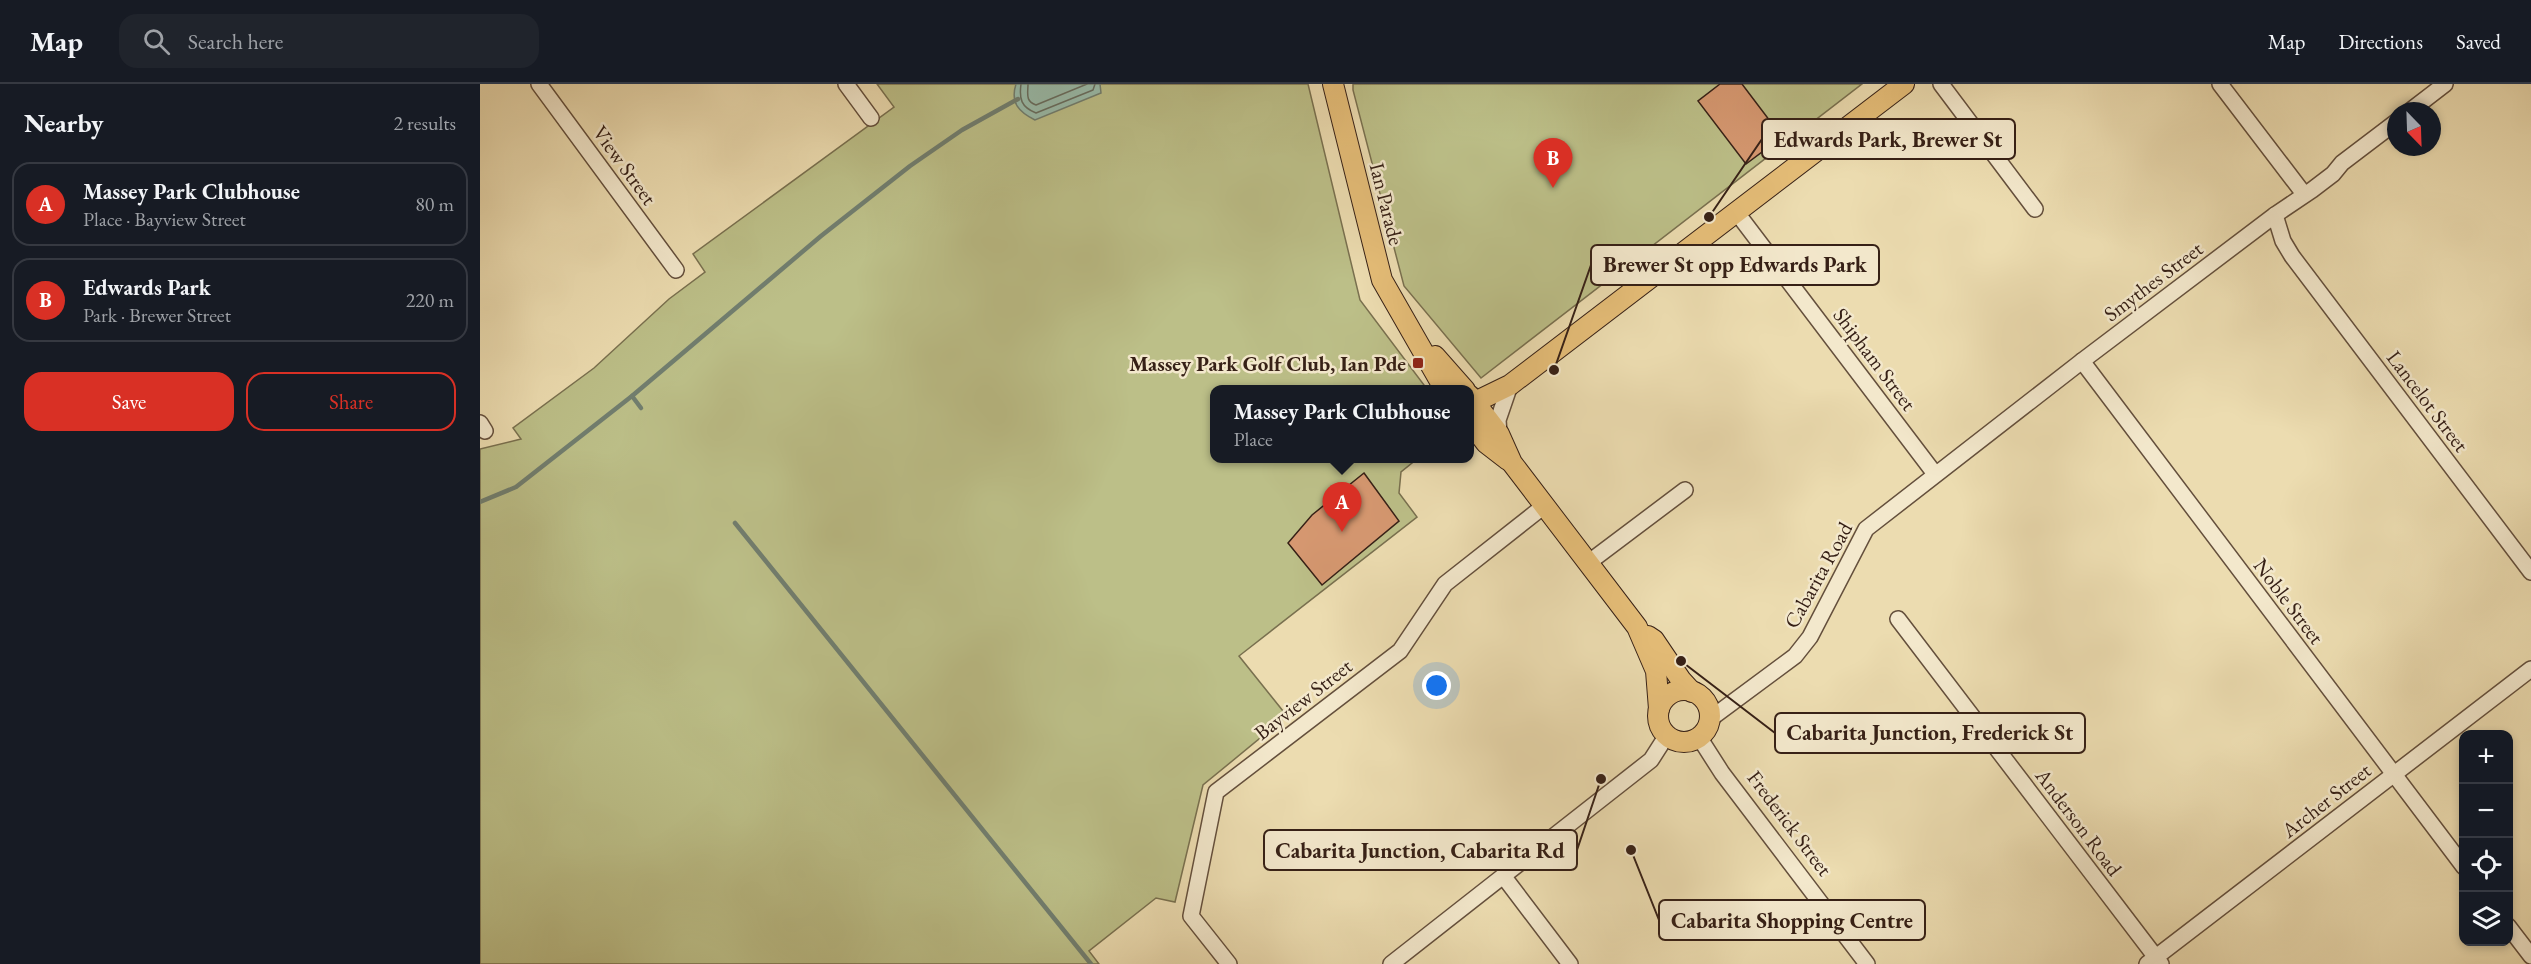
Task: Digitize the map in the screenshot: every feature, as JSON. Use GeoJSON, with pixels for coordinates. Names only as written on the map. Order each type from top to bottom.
{"type":"FeatureCollection","features":[{"type":"Feature","properties":{"kind":"main road","name":"Ian Parade"},"geometry":{"type":"LineString","coordinates":[[1333,84],[1382,280],[1442,385]]}},
{"type":"Feature","properties":{"kind":"main road"},"geometry":{"type":"LineString","coordinates":[[1474,395],[1510,385],[1904,84]]}},
{"type":"Feature","properties":{"kind":"main road","name":"Ian Parade"},"geometry":{"type":"LineString","coordinates":[[1411,329],[1460,385]]}},
{"type":"Feature","properties":{"kind":"main road"},"geometry":{"type":"LineString","coordinates":[[1474,401],[1498,434],[1512,463],[1544,506],[1637,627],[1653,640],[1692,692]]}},
{"type":"Feature","properties":{"kind":"main road"},"geometry":{"type":"LineString","coordinates":[[1474,428],[1486,443],[1512,463]]}},
{"type":"Feature","properties":{"kind":"main road"},"geometry":{"type":"LineString","coordinates":[[1637,627],[1656,671],[1659,723],[1667,735],[1683,742],[1699,737],[1710,719],[1707,704],[1699,694],[1684,690],[1668,696],[1659,710]]}},
{"type":"Feature","properties":{"kind":"street","name":"View Street"},"geometry":{"type":"LineString","coordinates":[[539,84],[676,270]]}},
{"type":"Feature","properties":{"kind":"street"},"geometry":{"type":"LineString","coordinates":[[846,84],[871,118]]}},
{"type":"Feature","properties":{"kind":"street"},"geometry":{"type":"LineString","coordinates":[[1941,84],[2035,209]]}},
{"type":"Feature","properties":{"kind":"street"},"geometry":{"type":"LineString","coordinates":[[2220,84],[2304,194]]}},
{"type":"Feature","properties":{"kind":"street"},"geometry":{"type":"LineString","coordinates":[[2422,102],[2445,84]]}},
{"type":"Feature","properties":{"kind":"street","name":"Smythes Street"},"geometry":{"type":"LineString","coordinates":[[1935,474],[2275,215],[2333,174],[2342,163],[2387,129]]}},
{"type":"Feature","properties":{"kind":"street","name":"Shipham Street"},"geometry":{"type":"LineString","coordinates":[[1737,213],[1935,474]]}},
{"type":"Feature","properties":{"kind":"street","name":"Lancelot Street"},"geometry":{"type":"LineString","coordinates":[[2275,215],[2283,241],[2292,256],[2531,572]]}},
{"type":"Feature","properties":{"kind":"street","name":"Lancelot Street"},"geometry":{"type":"LineString","coordinates":[[2256,230],[2269,237],[2292,256]]}},
{"type":"Feature","properties":{"kind":"street","name":"Noble Street"},"geometry":{"type":"LineString","coordinates":[[2082,361],[2459,862]]}},
{"type":"Feature","properties":{"kind":"street"},"geometry":{"type":"LineString","coordinates":[[1498,434],[1498,420],[1510,385]]}},
{"type":"Feature","properties":{"kind":"street","name":"Cabarita Road"},"geometry":{"type":"LineString","coordinates":[[1710,719],[1795,656],[1810,637],[1866,529],[1935,474]]}},
{"type":"Feature","properties":{"kind":"street"},"geometry":{"type":"LineString","coordinates":[[1588,563],[1684,490]]}},
{"type":"Feature","properties":{"kind":"street","name":"Bayview Street"},"geometry":{"type":"LineString","coordinates":[[1229,964],[1191,916],[1216,792],[1400,651],[1445,584],[1544,506]]}},
{"type":"Feature","properties":{"kind":"street","name":"Anderson Road"},"geometry":{"type":"LineString","coordinates":[[1898,619],[2154,962]]}},
{"type":"Feature","properties":{"kind":"street","name":"Archer Street"},"geometry":{"type":"LineString","coordinates":[[2154,962],[2531,669]]}},
{"type":"Feature","properties":{"kind":"street"},"geometry":{"type":"LineString","coordinates":[[1391,964],[1651,760],[1667,735]]}},
{"type":"Feature","properties":{"kind":"street","name":"Frederick Street"},"geometry":{"type":"LineString","coordinates":[[1699,737],[1722,773],[1867,964]]}},
{"type":"Feature","properties":{"kind":"street"},"geometry":{"type":"LineString","coordinates":[[1504,877],[1570,964]]}},
{"type":"Feature","properties":{"kind":"street"},"geometry":{"type":"LineString","coordinates":[[2513,933],[2531,956]]}},
{"type":"Feature","properties":{"kind":"green space"},"geometry":{"type":"Polygon","coordinates":[[[877,84],[1308,84],[1360,300],[1424,385],[1210,385],[1210,463],[1412,463],[1401,472],[1399,493],[1417,517],[1239,656],[1287,716],[1203,785],[1175,902],[1156,898],[1089,951],[1099,964],[480,964],[480,449],[521,439],[513,428],[594,368],[669,299],[705,272],[693,254],[894,107],[877,84]]]}},
{"type":"Feature","properties":{"kind":"green space"},"geometry":{"type":"Polygon","coordinates":[[[1353,84],[1862,84],[1481,378],[1404,286],[1353,84]]]}},
{"type":"Feature","properties":{"kind":"water"},"geometry":{"type":"Polygon","coordinates":[[[1016,84],[1100,84],[1101,93],[1035,120],[1024,114],[1017,106],[1014,97],[1016,84]]]}},
{"type":"Feature","properties":{"kind":"building"},"geometry":{"type":"Polygon","coordinates":[[[1720,84],[1742,84],[1782,137],[1746,164],[1698,101],[1720,84]]]}},
{"type":"Feature","properties":{"kind":"building"},"geometry":{"type":"Polygon","coordinates":[[[1364,473],[1399,521],[1322,585],[1288,543],[1312,515],[1364,473]]]}},
{"type":"Feature","properties":{"kind":"waterway"},"geometry":{"type":"LineString","coordinates":[[480,502],[516,487],[632,396],[821,236],[910,166],[962,130],[1018,99]]}},
{"type":"Feature","properties":{"kind":"waterway"},"geometry":{"type":"LineString","coordinates":[[632,396],[641,408]]}},
{"type":"Feature","properties":{"kind":"waterway"},"geometry":{"type":"LineString","coordinates":[[735,523],[1091,964]]}},
{"type":"Feature","properties":{"kind":"place","name":"Edwards Park"},"geometry":{"type":"Point","coordinates":[1553,188]}},
{"type":"Feature","properties":{"kind":"place","name":"Edwards Park, Brewer St"},"geometry":{"type":"Point","coordinates":[1709,217]}},
{"type":"Feature","properties":{"kind":"place","name":"Massey Park Golf Club, Ian Pde"},"geometry":{"type":"Point","coordinates":[1418,363]}},
{"type":"Feature","properties":{"kind":"place","name":"Brewer St opp Edwards Park"},"geometry":{"type":"Point","coordinates":[1554,370]}},
{"type":"Feature","properties":{"kind":"place","name":"Massey Park Clubhouse"},"geometry":{"type":"Point","coordinates":[1342,532]}},
{"type":"Feature","properties":{"kind":"place","name":"Cabarita Junction, Frederick St"},"geometry":{"type":"Point","coordinates":[1681,661]}},
{"type":"Feature","properties":{"kind":"place","name":"Cabarita Junction, Cabarita Rd"},"geometry":{"type":"Point","coordinates":[1601,779]}},
{"type":"Feature","properties":{"kind":"place","name":"Cabarita Shopping Centre"},"geometry":{"type":"Point","coordinates":[1631,850]}}]}
